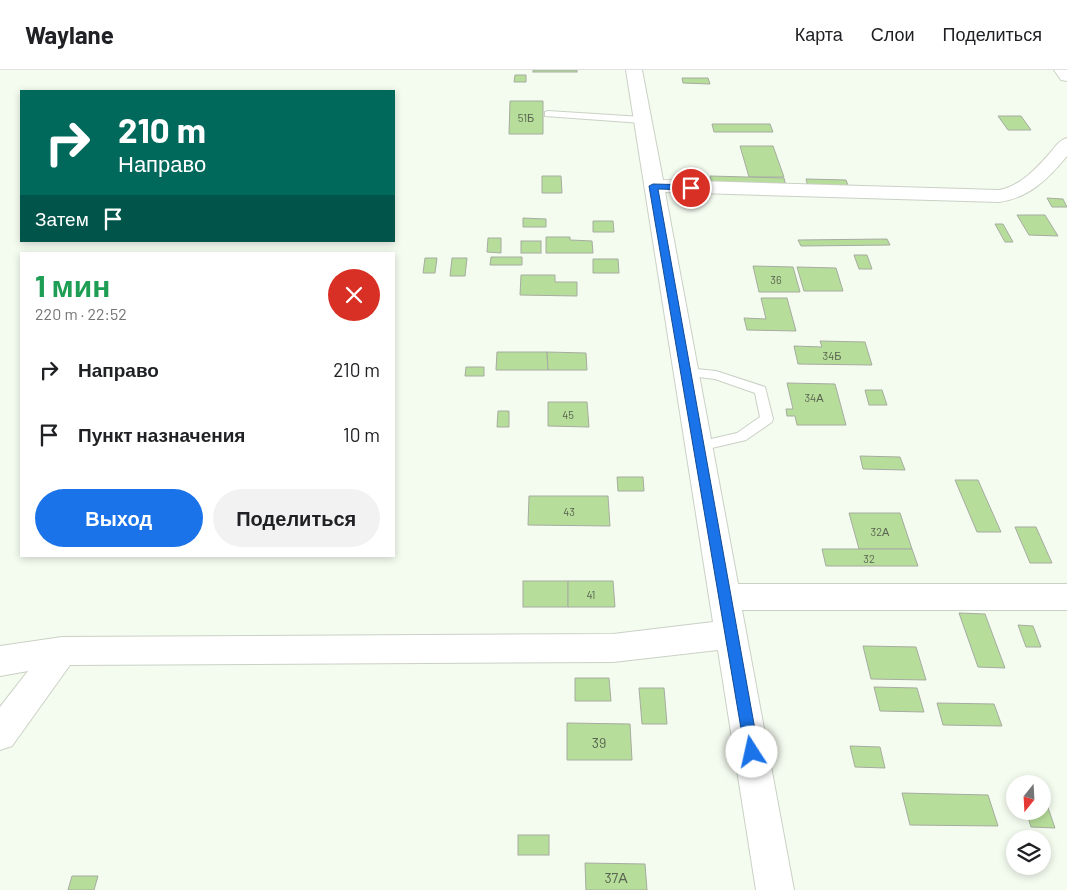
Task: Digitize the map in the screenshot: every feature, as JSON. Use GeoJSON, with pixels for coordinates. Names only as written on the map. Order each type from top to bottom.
{"type":"FeatureCollection","features":[{"type":"Feature","properties":{"kind":"street"},"geometry":{"type":"LineString","coordinates":[[634,70],[775,890]]}},
{"type":"Feature","properties":{"kind":"street"},"geometry":{"type":"LineString","coordinates":[[1062,70],[1067,76]]}},
{"type":"Feature","properties":{"kind":"street"},"geometry":{"type":"LineString","coordinates":[[653,186],[974,198],[997,196],[1014,193],[1027,185],[1067,144]]}},
{"type":"Feature","properties":{"kind":"street"},"geometry":{"type":"LineString","coordinates":[[725,597],[1067,597]]}},
{"type":"Feature","properties":{"kind":"street"},"geometry":{"type":"LineString","coordinates":[[0,660],[62,651],[614,648],[731,634]]}},
{"type":"Feature","properties":{"kind":"street"},"geometry":{"type":"LineString","coordinates":[[0,734],[62,651]]}},
{"type":"Feature","properties":{"kind":"lane"},"geometry":{"type":"LineString","coordinates":[[548,114],[642,120]]}},
{"type":"Feature","properties":{"kind":"lane"},"geometry":{"type":"LineString","coordinates":[[686,372],[716,374],[760,390],[768,419],[741,437],[699,446]]}},
{"type":"Feature","properties":{"kind":"building"},"geometry":{"type":"Polygon","coordinates":[[[533,70],[577,70],[577,72],[533,72],[533,70]]]}},
{"type":"Feature","properties":{"kind":"building"},"geometry":{"type":"Polygon","coordinates":[[[515,75],[526,75],[526,82],[514,82],[515,75]]]}},
{"type":"Feature","properties":{"kind":"building"},"geometry":{"type":"Polygon","coordinates":[[[682,78],[708,78],[710,84],[683,83],[682,78]]]}},
{"type":"Feature","properties":{"kind":"building"},"geometry":{"type":"Polygon","coordinates":[[[510,101],[543,101],[543,134],[509,134],[510,101]]]}},
{"type":"Feature","properties":{"kind":"building"},"geometry":{"type":"Polygon","coordinates":[[[998,116],[1021,116],[1031,130],[1008,130],[998,116]]]}},
{"type":"Feature","properties":{"kind":"building"},"geometry":{"type":"Polygon","coordinates":[[[712,124],[770,124],[773,132],[714,132],[712,124]]]}},
{"type":"Feature","properties":{"kind":"building"},"geometry":{"type":"Polygon","coordinates":[[[740,146],[773,146],[784,177],[749,177],[740,146]]]}},
{"type":"Feature","properties":{"kind":"building"},"geometry":{"type":"Polygon","coordinates":[[[542,176],[561,176],[562,193],[542,193],[542,176]]]}},
{"type":"Feature","properties":{"kind":"building"},"geometry":{"type":"Polygon","coordinates":[[[710,176],[784,178],[786,186],[712,184],[710,176]]]}},
{"type":"Feature","properties":{"kind":"building"},"geometry":{"type":"Polygon","coordinates":[[[806,179],[846,180],[849,188],[808,187],[806,179]]]}},
{"type":"Feature","properties":{"kind":"building"},"geometry":{"type":"Polygon","coordinates":[[[1047,198],[1063,199],[1067,207],[1052,207],[1047,198]]]}},
{"type":"Feature","properties":{"kind":"building"},"geometry":{"type":"Polygon","coordinates":[[[1017,215],[1045,215],[1058,236],[1029,235],[1017,215]]]}},
{"type":"Feature","properties":{"kind":"building"},"geometry":{"type":"Polygon","coordinates":[[[523,218],[546,219],[546,227],[523,227],[523,218]]]}},
{"type":"Feature","properties":{"kind":"building"},"geometry":{"type":"Polygon","coordinates":[[[593,221],[613,221],[614,232],[593,232],[593,221]]]}},
{"type":"Feature","properties":{"kind":"building"},"geometry":{"type":"Polygon","coordinates":[[[995,224],[1003,224],[1013,242],[1005,242],[995,224]]]}},
{"type":"Feature","properties":{"kind":"building"},"geometry":{"type":"Polygon","coordinates":[[[546,237],[570,237],[570,240],[592,241],[593,253],[546,253],[546,237]]]}},
{"type":"Feature","properties":{"kind":"building"},"geometry":{"type":"Polygon","coordinates":[[[488,238],[501,238],[501,253],[487,252],[488,238]]]}},
{"type":"Feature","properties":{"kind":"building"},"geometry":{"type":"Polygon","coordinates":[[[887,239],[890,245],[801,246],[798,240],[887,239]]]}},
{"type":"Feature","properties":{"kind":"building"},"geometry":{"type":"Polygon","coordinates":[[[521,241],[541,241],[541,253],[521,253],[521,241]]]}},
{"type":"Feature","properties":{"kind":"building"},"geometry":{"type":"Polygon","coordinates":[[[854,255],[867,255],[872,269],[859,269],[854,255]]]}},
{"type":"Feature","properties":{"kind":"building"},"geometry":{"type":"Polygon","coordinates":[[[491,257],[522,257],[522,265],[490,265],[491,257]]]}},
{"type":"Feature","properties":{"kind":"building"},"geometry":{"type":"Polygon","coordinates":[[[425,258],[437,258],[435,273],[423,273],[425,258]]]}},
{"type":"Feature","properties":{"kind":"building"},"geometry":{"type":"Polygon","coordinates":[[[452,258],[467,258],[465,276],[450,276],[452,258]]]}},
{"type":"Feature","properties":{"kind":"building"},"geometry":{"type":"Polygon","coordinates":[[[593,259],[618,259],[619,273],[593,273],[593,259]]]}},
{"type":"Feature","properties":{"kind":"building"},"geometry":{"type":"Polygon","coordinates":[[[753,266],[793,267],[800,292],[759,292],[753,266]]]}},
{"type":"Feature","properties":{"kind":"building"},"geometry":{"type":"Polygon","coordinates":[[[797,267],[836,268],[843,291],[804,291],[797,267]]]}},
{"type":"Feature","properties":{"kind":"building"},"geometry":{"type":"Polygon","coordinates":[[[521,275],[555,275],[555,282],[577,282],[577,296],[520,295],[521,275]]]}},
{"type":"Feature","properties":{"kind":"building"},"geometry":{"type":"Polygon","coordinates":[[[761,298],[787,298],[796,331],[747,330],[744,318],[766,319],[761,298]]]}},
{"type":"Feature","properties":{"kind":"building"},"geometry":{"type":"Polygon","coordinates":[[[820,341],[865,342],[872,365],[798,364],[794,346],[822,347],[820,341]]]}},
{"type":"Feature","properties":{"kind":"building"},"geometry":{"type":"Polygon","coordinates":[[[497,352],[547,352],[548,370],[496,370],[497,352]]]}},
{"type":"Feature","properties":{"kind":"building"},"geometry":{"type":"Polygon","coordinates":[[[547,352],[586,353],[587,370],[548,370],[547,352]]]}},
{"type":"Feature","properties":{"kind":"building"},"geometry":{"type":"Polygon","coordinates":[[[466,367],[484,367],[484,376],[465,376],[466,367]]]}},
{"type":"Feature","properties":{"kind":"building"},"geometry":{"type":"Polygon","coordinates":[[[787,383],[835,384],[846,425],[797,425],[795,416],[787,416],[786,409],[793,409],[787,383]]]}},
{"type":"Feature","properties":{"kind":"building"},"geometry":{"type":"Polygon","coordinates":[[[865,390],[882,390],[887,405],[869,405],[865,390]]]}},
{"type":"Feature","properties":{"kind":"building"},"geometry":{"type":"Polygon","coordinates":[[[548,402],[587,402],[589,427],[548,426],[548,402]]]}},
{"type":"Feature","properties":{"kind":"building"},"geometry":{"type":"Polygon","coordinates":[[[498,411],[509,411],[509,427],[497,427],[498,411]]]}},
{"type":"Feature","properties":{"kind":"building"},"geometry":{"type":"Polygon","coordinates":[[[860,456],[900,457],[905,470],[863,469],[860,456]]]}},
{"type":"Feature","properties":{"kind":"building"},"geometry":{"type":"Polygon","coordinates":[[[617,477],[643,477],[644,491],[618,491],[617,477]]]}},
{"type":"Feature","properties":{"kind":"building"},"geometry":{"type":"Polygon","coordinates":[[[955,480],[978,480],[1001,532],[977,532],[955,480]]]}},
{"type":"Feature","properties":{"kind":"building"},"geometry":{"type":"Polygon","coordinates":[[[529,496],[608,496],[610,526],[528,525],[529,496]]]}},
{"type":"Feature","properties":{"kind":"building"},"geometry":{"type":"Polygon","coordinates":[[[849,513],[900,513],[912,549],[859,549],[849,513]]]}},
{"type":"Feature","properties":{"kind":"building"},"geometry":{"type":"Polygon","coordinates":[[[1015,527],[1036,527],[1052,563],[1030,563],[1015,527]]]}},
{"type":"Feature","properties":{"kind":"building"},"geometry":{"type":"Polygon","coordinates":[[[822,549],[912,549],[918,566],[826,566],[822,549]]]}},
{"type":"Feature","properties":{"kind":"building"},"geometry":{"type":"Polygon","coordinates":[[[523,581],[568,581],[568,607],[523,607],[523,581]]]}},
{"type":"Feature","properties":{"kind":"building"},"geometry":{"type":"Polygon","coordinates":[[[568,581],[613,581],[615,607],[568,607],[568,581]]]}},
{"type":"Feature","properties":{"kind":"building"},"geometry":{"type":"Polygon","coordinates":[[[959,613],[985,614],[1005,668],[978,667],[959,613]]]}},
{"type":"Feature","properties":{"kind":"building"},"geometry":{"type":"Polygon","coordinates":[[[1018,625],[1033,626],[1041,647],[1026,647],[1018,625]]]}},
{"type":"Feature","properties":{"kind":"building"},"geometry":{"type":"Polygon","coordinates":[[[863,646],[916,647],[926,680],[871,679],[863,646]]]}},
{"type":"Feature","properties":{"kind":"building"},"geometry":{"type":"Polygon","coordinates":[[[575,678],[609,678],[611,701],[575,701],[575,678]]]}},
{"type":"Feature","properties":{"kind":"building"},"geometry":{"type":"Polygon","coordinates":[[[874,687],[917,688],[924,712],[880,711],[874,687]]]}},
{"type":"Feature","properties":{"kind":"building"},"geometry":{"type":"Polygon","coordinates":[[[639,688],[664,688],[667,724],[642,724],[639,688]]]}},
{"type":"Feature","properties":{"kind":"building"},"geometry":{"type":"Polygon","coordinates":[[[937,703],[994,704],[1002,726],[943,725],[937,703]]]}},
{"type":"Feature","properties":{"kind":"building"},"geometry":{"type":"Polygon","coordinates":[[[567,723],[630,724],[632,760],[567,760],[567,723]]]}},
{"type":"Feature","properties":{"kind":"building"},"geometry":{"type":"Polygon","coordinates":[[[850,746],[880,747],[885,768],[855,767],[850,746]]]}},
{"type":"Feature","properties":{"kind":"building"},"geometry":{"type":"Polygon","coordinates":[[[902,793],[988,795],[998,826],[910,825],[902,793]]]}},
{"type":"Feature","properties":{"kind":"building"},"geometry":{"type":"Polygon","coordinates":[[[1051,816],[1055,828],[1031,827],[1029,820],[1051,820],[1051,816]]]}},
{"type":"Feature","properties":{"kind":"building"},"geometry":{"type":"Polygon","coordinates":[[[518,835],[549,835],[549,855],[518,855],[518,835]]]}},
{"type":"Feature","properties":{"kind":"building"},"geometry":{"type":"Polygon","coordinates":[[[585,863],[645,864],[647,890],[586,890],[585,863]]]}},
{"type":"Feature","properties":{"kind":"building"},"geometry":{"type":"Polygon","coordinates":[[[72,876],[98,876],[94,890],[68,890],[72,876]]]}},
{"type":"Feature","properties":{"kind":"route"},"geometry":{"type":"LineString","coordinates":[[691,188],[653,186],[752,752]]}}]}
